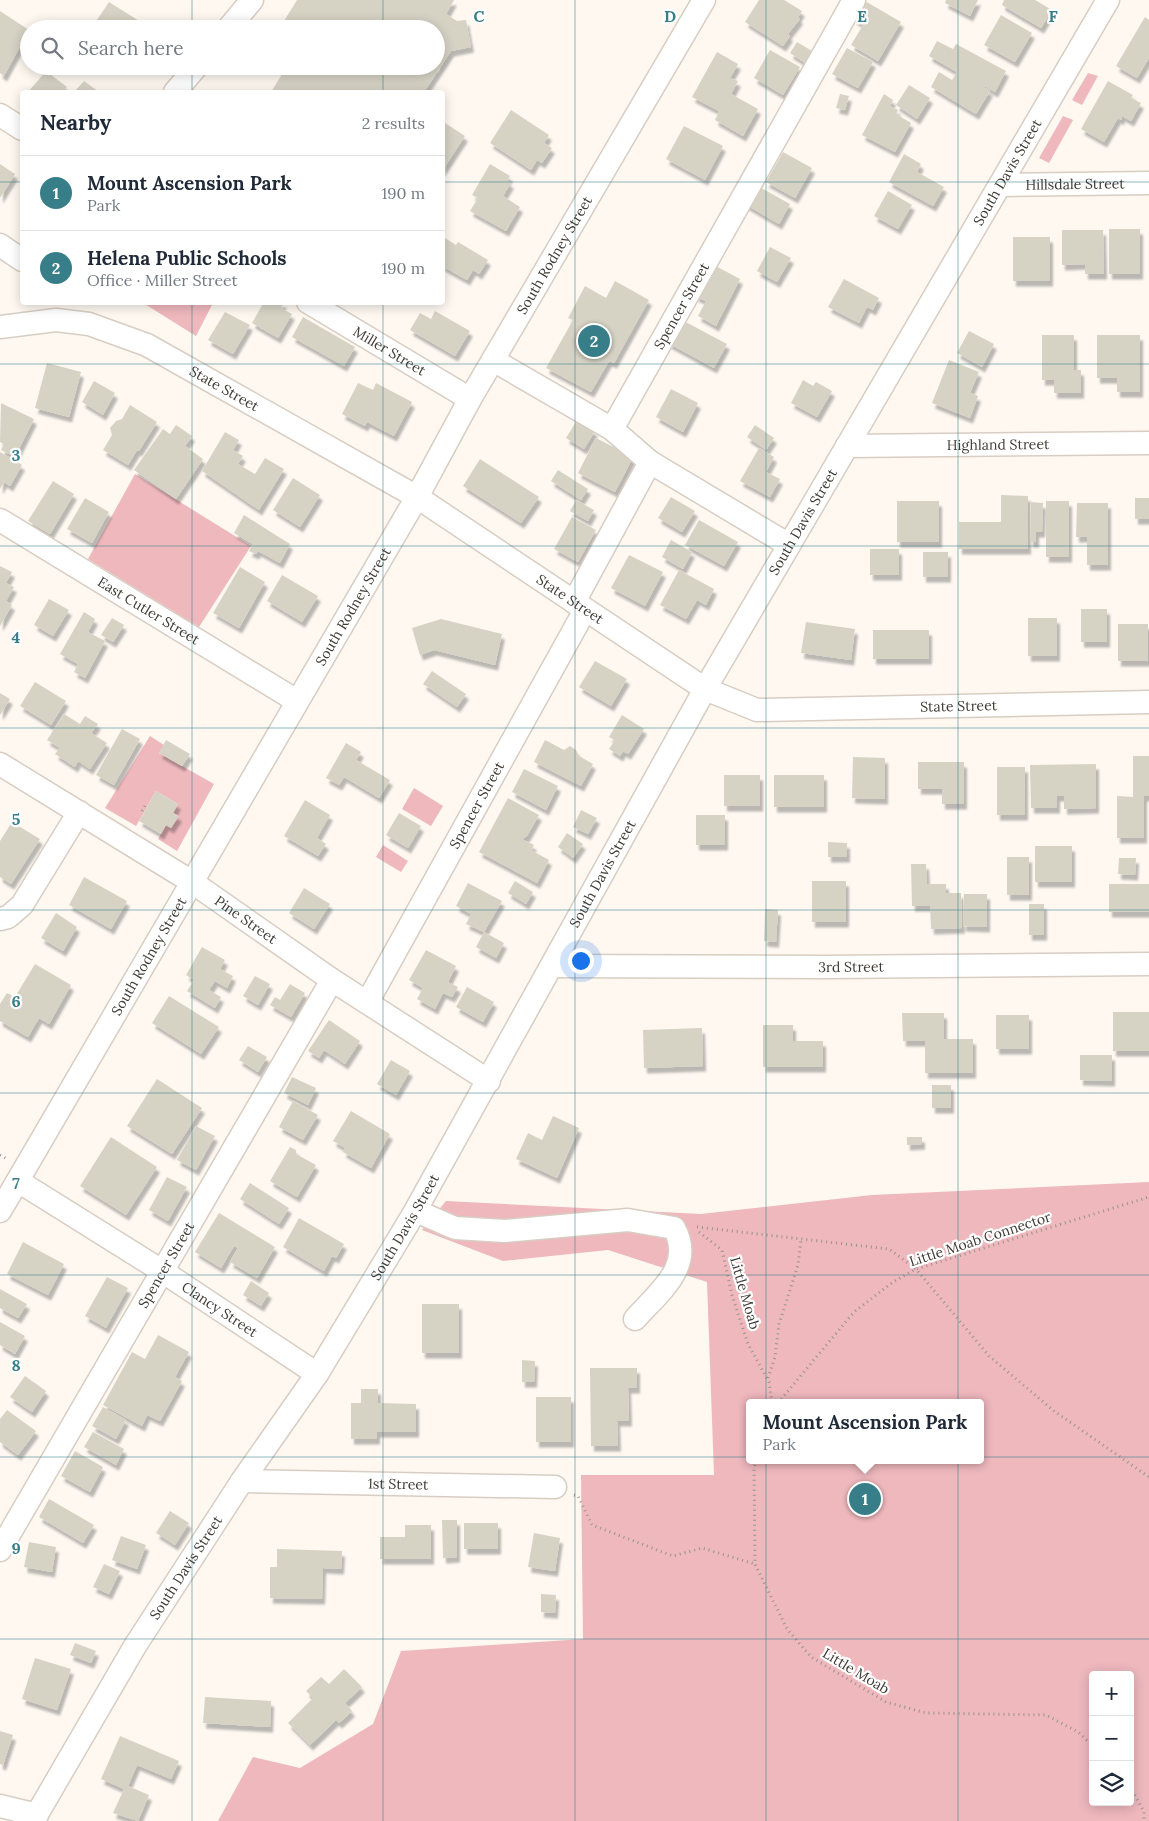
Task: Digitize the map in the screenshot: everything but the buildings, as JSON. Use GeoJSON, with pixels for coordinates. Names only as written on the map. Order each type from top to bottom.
{"type":"FeatureCollection","features":[{"type":"Feature","properties":{"kind":"street"},"geometry":{"type":"LineString","coordinates":[[235,20],[252,0]]}},
{"type":"Feature","properties":{"kind":"street","name":"South Rodney Street"},"geometry":{"type":"LineString","coordinates":[[0,1211],[417,497],[470,399],[704,0]]}},
{"type":"Feature","properties":{"kind":"street","name":"Spencer Street"},"geometry":{"type":"LineString","coordinates":[[612,429],[854,0]]}},
{"type":"Feature","properties":{"kind":"street","name":"South Davis Street"},"geometry":{"type":"LineString","coordinates":[[35,1818],[134,1646],[242,1482],[317,1374],[416,1211],[705,689],[1108,0]]}},
{"type":"Feature","properties":{"kind":"street"},"geometry":{"type":"LineString","coordinates":[[177,90],[189,75]]}},
{"type":"Feature","properties":{"kind":"street"},"geometry":{"type":"LineString","coordinates":[[0,115],[20,128]]}},
{"type":"Feature","properties":{"kind":"street","name":"Hillsdale Street"},"geometry":{"type":"LineString","coordinates":[[1001,185],[1149,183]]}},
{"type":"Feature","properties":{"kind":"street"},"geometry":{"type":"LineString","coordinates":[[0,245],[20,259]]}},
{"type":"Feature","properties":{"kind":"street","name":"Miller Street"},"geometry":{"type":"LineString","coordinates":[[313,305],[470,399]]}},
{"type":"Feature","properties":{"kind":"street","name":"State Street"},"geometry":{"type":"LineString","coordinates":[[0,327],[56,320],[89,324],[148,345],[417,497],[705,689],[757,710],[1149,702]]}},
{"type":"Feature","properties":{"kind":"street"},"geometry":{"type":"LineString","coordinates":[[493,360],[612,429],[650,462],[789,545]]}},
{"type":"Feature","properties":{"kind":"street","name":"Highland Street"},"geometry":{"type":"LineString","coordinates":[[846,446],[1149,443]]}},
{"type":"Feature","properties":{"kind":"street","name":"Spencer Street"},"geometry":{"type":"LineString","coordinates":[[368,1001],[579,606],[650,462]]}},
{"type":"Feature","properties":{"kind":"street","name":"East Cutler Street"},"geometry":{"type":"LineString","coordinates":[[0,520],[297,701]]}},
{"type":"Feature","properties":{"kind":"street","name":"Pine Street"},"geometry":{"type":"LineString","coordinates":[[0,764],[192,882],[332,980],[368,1001],[489,1081]]}},
{"type":"Feature","properties":{"kind":"street"},"geometry":{"type":"LineString","coordinates":[[0,919],[8,917],[22,905],[79,812]]}},
{"type":"Feature","properties":{"kind":"street","name":"3rd Street"},"geometry":{"type":"LineString","coordinates":[[553,966],[1149,964]]}},
{"type":"Feature","properties":{"kind":"street","name":"Spencer Street"},"geometry":{"type":"LineString","coordinates":[[0,1550],[332,980]]}},
{"type":"Feature","properties":{"kind":"street","name":"Clancy Street"},"geometry":{"type":"LineString","coordinates":[[18,1181],[162,1271],[317,1374]]}},
{"type":"Feature","properties":{"kind":"street"},"geometry":{"type":"LineString","coordinates":[[416,1211],[455,1228],[505,1231],[628,1220],[674,1228],[681,1240],[682,1256],[672,1278],[636,1319]]}},
{"type":"Feature","properties":{"kind":"street","name":"1st Street"},"geometry":{"type":"LineString","coordinates":[[242,1482],[555,1487]]}},
{"type":"Feature","properties":{"kind":"street"},"geometry":{"type":"LineString","coordinates":[[0,1806],[35,1818]]}},
{"type":"Feature","properties":{"kind":"path"},"geometry":{"type":"LineString","coordinates":[[142,811],[145,806]]}},
{"type":"Feature","properties":{"kind":"path","name":"Little Moab Connector"},"geometry":{"type":"LineString","coordinates":[[781,1399],[854,1312],[892,1282],[916,1269],[1149,1197]]}},
{"type":"Feature","properties":{"kind":"path","name":"Little Moab"},"geometry":{"type":"LineString","coordinates":[[771,1399],[767,1378],[748,1344],[732,1295],[722,1250],[693,1227],[801,1239]]}},
{"type":"Feature","properties":{"kind":"path"},"geometry":{"type":"LineString","coordinates":[[767,1378],[775,1357],[779,1324],[798,1265],[801,1239],[889,1249],[916,1269],[989,1356],[1054,1411],[1149,1477]]}},
{"type":"Feature","properties":{"kind":"path","name":"Little Moab"},"geometry":{"type":"LineString","coordinates":[[755,1464],[756,1564],[787,1629],[811,1657],[886,1702],[926,1713],[1046,1715],[1078,1732],[1089,1742]]}},
{"type":"Feature","properties":{"kind":"path"},"geometry":{"type":"LineString","coordinates":[[555,1487],[578,1496],[592,1525],[646,1546],[673,1556],[702,1548],[756,1564]]}},
{"type":"Feature","properties":{"kind":"path"},"geometry":{"type":"LineString","coordinates":[[1134,1793],[1144,1812],[1144,1821]]}},
{"type":"Feature","properties":{"kind":"shaded area"},"geometry":{"type":"Polygon","coordinates":[[[1088,73],[1098,76],[1082,105],[1072,100],[1088,73]]]}},
{"type":"Feature","properties":{"kind":"shaded area"},"geometry":{"type":"Polygon","coordinates":[[[1063,116],[1073,120],[1049,163],[1039,158],[1063,116]]]}},
{"type":"Feature","properties":{"kind":"shaded area"},"geometry":{"type":"Polygon","coordinates":[[[146,305],[212,305],[196,336],[146,305]]]}},
{"type":"Feature","properties":{"kind":"shaded area"},"geometry":{"type":"Polygon","coordinates":[[[135,474],[251,546],[199,627],[88,559],[135,474]]]}},
{"type":"Feature","properties":{"kind":"shaded area"},"geometry":{"type":"Polygon","coordinates":[[[150,736],[164,745],[159,753],[214,784],[177,851],[158,839],[166,825],[171,828],[178,816],[173,813],[178,804],[156,791],[136,826],[105,808],[150,736]]]}},
{"type":"Feature","properties":{"kind":"shaded area"},"geometry":{"type":"Polygon","coordinates":[[[414,788],[443,806],[431,826],[402,809],[414,788]]]}},
{"type":"Feature","properties":{"kind":"shaded area"},"geometry":{"type":"Polygon","coordinates":[[[383,845],[408,861],[401,872],[376,857],[383,845]]]}},
{"type":"Feature","properties":{"kind":"shaded area"},"geometry":{"type":"Polygon","coordinates":[[[1149,1182],[1149,1821],[218,1821],[253,1757],[300,1768],[373,1724],[401,1651],[583,1639],[581,1475],[714,1475],[707,1282],[608,1250],[503,1261],[422,1230],[446,1201],[701,1214],[872,1195],[1149,1182]]]}},
{"type":"Feature","properties":{"kind":"place","name":"Helena Public Schools"},"geometry":{"type":"Point","coordinates":[594,341]}},
{"type":"Feature","properties":{"kind":"place","name":"Mount Ascension Park"},"geometry":{"type":"Point","coordinates":[865,1499]}}]}
